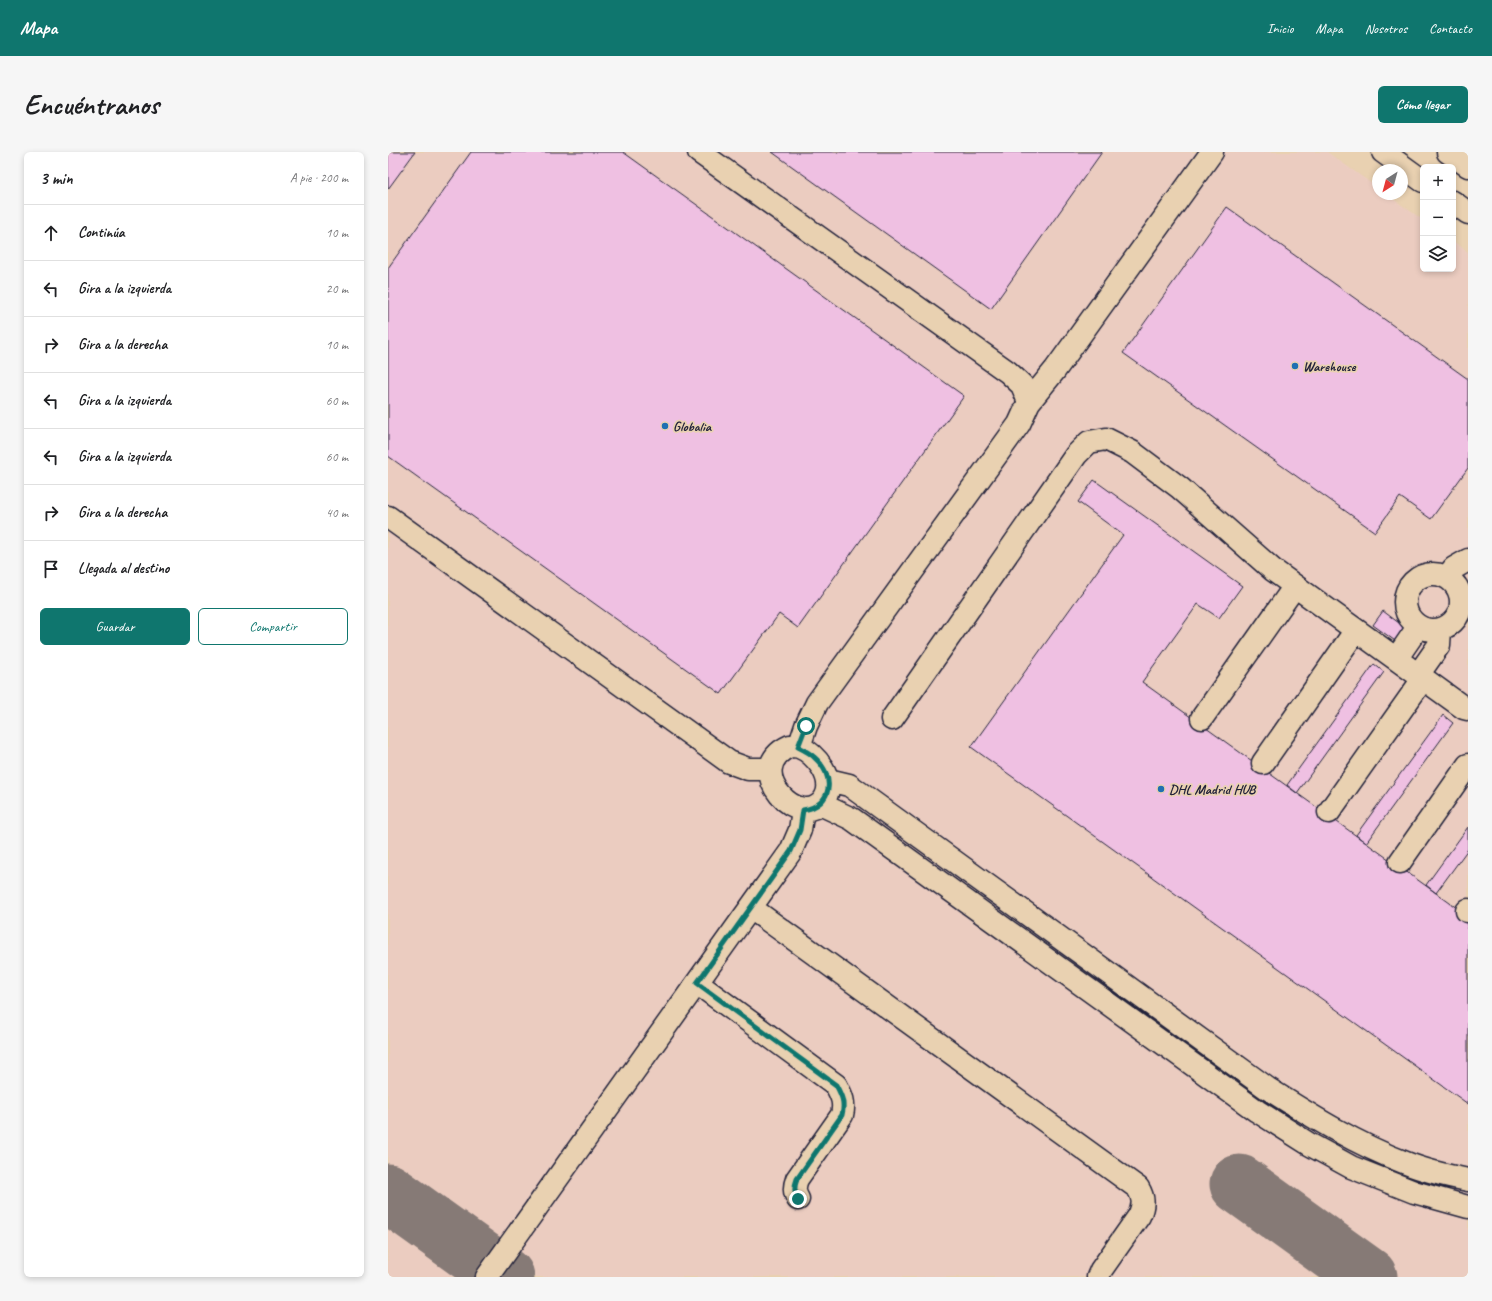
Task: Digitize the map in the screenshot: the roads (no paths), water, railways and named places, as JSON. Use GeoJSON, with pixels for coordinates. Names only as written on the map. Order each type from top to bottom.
{"type":"FeatureCollection","features":[{"type":"Feature","properties":{"kind":"street"},"geometry":{"type":"LineString","coordinates":[[699,152],[1008,372],[1022,385],[1029,402]]}},
{"type":"Feature","properties":{"kind":"street"},"geometry":{"type":"LineString","coordinates":[[798,747],[817,702],[1019,424],[1029,402],[1055,370],[1212,152]]}},
{"type":"Feature","properties":{"kind":"street"},"geometry":{"type":"LineString","coordinates":[[1383,152],[1420,178]]}},
{"type":"Feature","properties":{"kind":"street"},"geometry":{"type":"LineString","coordinates":[[1448,152],[1468,166]]}},
{"type":"Feature","properties":{"kind":"street"},"geometry":{"type":"LineString","coordinates":[[1456,204],[1468,213]]}},
{"type":"Feature","properties":{"kind":"street"},"geometry":{"type":"LineString","coordinates":[[892,719],[1076,455],[1089,442],[1106,439],[1132,452],[1180,488],[1273,570],[1464,708],[1468,709]]}},
{"type":"Feature","properties":{"kind":"street"},"geometry":{"type":"LineString","coordinates":[[388,517],[729,762],[748,769],[770,769]]}},
{"type":"Feature","properties":{"kind":"street"},"geometry":{"type":"LineString","coordinates":[[1447,577],[1454,568],[1468,560]]}},
{"type":"Feature","properties":{"kind":"street"},"geometry":{"type":"LineString","coordinates":[[1436,574],[1447,577],[1456,585],[1465,606],[1450,626],[1440,630],[1429,630],[1418,626],[1410,619],[1406,609],[1405,598],[1408,588],[1416,580],[1426,575],[1436,574]]}},
{"type":"Feature","properties":{"kind":"street"},"geometry":{"type":"LineString","coordinates":[[1202,718],[1295,586]]}},
{"type":"Feature","properties":{"kind":"street"},"geometry":{"type":"LineString","coordinates":[[1396,659],[1418,626]]}},
{"type":"Feature","properties":{"kind":"street"},"geometry":{"type":"LineString","coordinates":[[1263,763],[1356,630]]}},
{"type":"Feature","properties":{"kind":"street"},"geometry":{"type":"LineString","coordinates":[[1330,812],[1421,677],[1439,645],[1440,630]]}},
{"type":"Feature","properties":{"kind":"street"},"geometry":{"type":"LineString","coordinates":[[487,1277],[791,851],[811,807],[825,798],[828,788],[828,780],[823,768],[815,758],[798,747],[790,746],[780,750],[770,769],[772,781],[781,795],[793,806],[811,807],[852,819],[1257,1111],[1309,1144],[1351,1167],[1414,1192],[1468,1207]]}},
{"type":"Feature","properties":{"kind":"street"},"geometry":{"type":"LineString","coordinates":[[1400,862],[1468,765]]}},
{"type":"Feature","properties":{"kind":"street"},"geometry":{"type":"LineString","coordinates":[[828,780],[849,785],[1267,1088],[1320,1122],[1361,1144],[1407,1164],[1468,1180]]}},
{"type":"Feature","properties":{"kind":"street"},"geometry":{"type":"LineString","coordinates":[[751,908],[1138,1188],[1144,1202],[1142,1210],[1101,1270],[1098,1277]]}},
{"type":"Feature","properties":{"kind":"street"},"geometry":{"type":"LineString","coordinates":[[697,983],[836,1085],[843,1097],[844,1106],[842,1115],[797,1179],[794,1186],[798,1199]]}},
{"type":"Feature","properties":{"kind":"place","name":"Warehouse"},"geometry":{"type":"Point","coordinates":[1295,366]}},
{"type":"Feature","properties":{"kind":"place","name":"Globalia"},"geometry":{"type":"Point","coordinates":[665,426]}},
{"type":"Feature","properties":{"kind":"place","name":"DHL Madrid HUB"},"geometry":{"type":"Point","coordinates":[1161,789]}}]}
